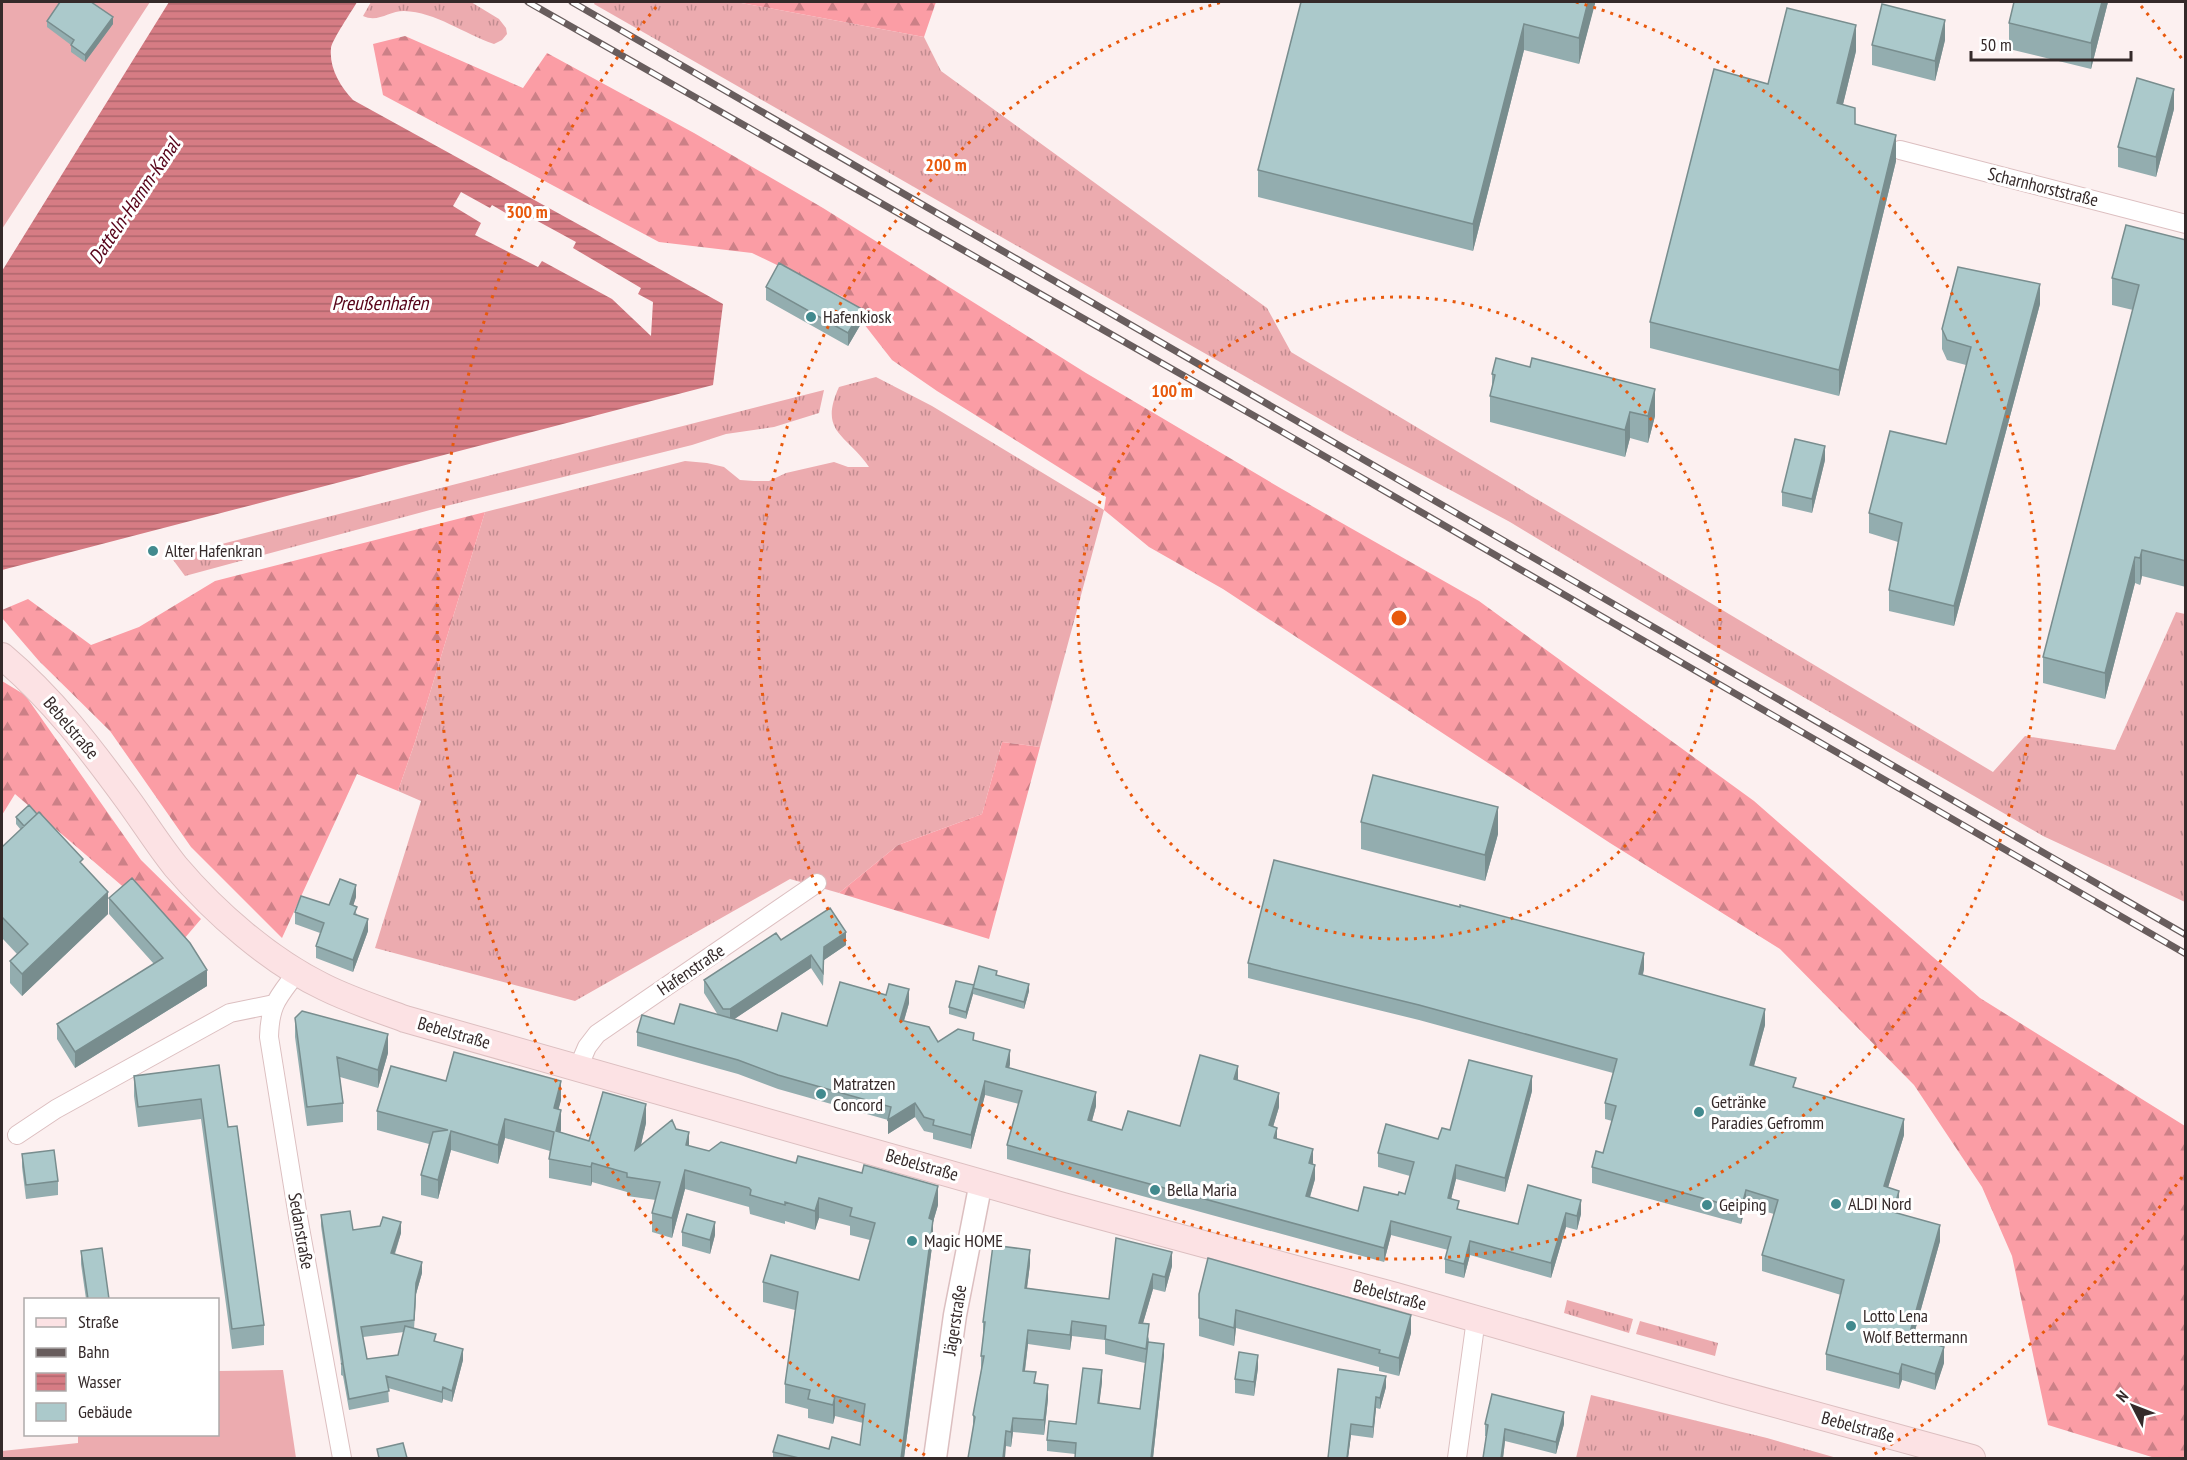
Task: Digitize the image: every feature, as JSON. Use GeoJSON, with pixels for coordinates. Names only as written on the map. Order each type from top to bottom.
{"type":"FeatureCollection","features":[{"type":"Feature","properties":{"kind":"main road","name":"Bebelstraße"},"geometry":{"type":"LineString","coordinates":[[2,656],[31,681],[78,734],[176,866],[214,907],[243,932],[297,972],[358,1002],[405,1018],[578,1068],[981,1182],[1972,1458]]}},
{"type":"Feature","properties":{"kind":"street","name":"Scharnhorststraße"},"geometry":{"type":"LineString","coordinates":[[1900,150],[2186,224]]}},
{"type":"Feature","properties":{"kind":"street","name":"Hafenstraße"},"geometry":{"type":"LineString","coordinates":[[578,1068],[587,1047],[597,1034],[817,884]]}},
{"type":"Feature","properties":{"kind":"street","name":"Sedanstraße"},"geometry":{"type":"LineString","coordinates":[[297,972],[274,1004],[269,1037],[300,1228],[342,1458]]}},
{"type":"Feature","properties":{"kind":"street"},"geometry":{"type":"LineString","coordinates":[[17,1135],[56,1109],[230,1013],[274,1004]]}},
{"type":"Feature","properties":{"kind":"street","name":"Jägerstraße"},"geometry":{"type":"LineString","coordinates":[[935,1458],[955,1315],[981,1182]]}},
{"type":"Feature","properties":{"kind":"street"},"geometry":{"type":"LineString","coordinates":[[1457,1458],[1476,1319]]}},
{"type":"Feature","properties":{"kind":"green space"},"geometry":{"type":"Polygon","coordinates":[[[2,2],[150,2],[2,229],[2,2]]]}},
{"type":"Feature","properties":{"kind":"green space"},"geometry":{"type":"Polygon","coordinates":[[[371,2],[471,2],[499,19],[506,28],[507,34],[494,44],[439,19],[416,12],[404,11],[368,18],[363,16],[371,2]]]}},
{"type":"Feature","properties":{"kind":"green space"},"geometry":{"type":"Polygon","coordinates":[[[595,2],[736,2],[924,37],[941,71],[1267,308],[1291,352],[1993,772],[2025,736],[2115,750],[2176,612],[2185,614],[2185,902],[2043,836],[1717,647],[1510,522],[1346,434],[594,4],[595,2]]]}},
{"type":"Feature","properties":{"kind":"green space"},"geometry":{"type":"Polygon","coordinates":[[[736,2],[936,2],[924,37],[736,2]]]}},
{"type":"Feature","properties":{"kind":"green space"},"geometry":{"type":"Polygon","coordinates":[[[405,36],[523,88],[547,53],[694,133],[823,208],[1086,373],[1282,489],[1479,601],[1754,801],[1980,998],[2185,1126],[2185,1458],[2155,1458],[2048,1425],[2012,1256],[1982,1187],[1914,1085],[1780,949],[1610,843],[1223,589],[1149,547],[1104,510],[1106,497],[937,391],[892,360],[843,297],[752,253],[659,242],[383,95],[373,44],[405,36]]]}},
{"type":"Feature","properties":{"kind":"green space"},"geometry":{"type":"Polygon","coordinates":[[[876,377],[932,406],[1104,510],[1040,747],[1002,742],[982,814],[898,845],[839,893],[790,879],[575,1001],[375,948],[421,801],[398,791],[485,512],[685,461],[724,467],[740,480],[754,481],[769,481],[786,473],[834,462],[848,467],[869,467],[838,432],[833,424],[832,414],[833,402],[839,387],[876,377]]]}},
{"type":"Feature","properties":{"kind":"green space"},"geometry":{"type":"Polygon","coordinates":[[[824,390],[819,413],[774,427],[726,434],[692,445],[430,510],[185,576],[171,557],[824,390]]]}},
{"type":"Feature","properties":{"kind":"green space"},"geometry":{"type":"Polygon","coordinates":[[[485,512],[398,791],[357,774],[282,938],[191,847],[110,731],[39,661],[2,618],[2,610],[28,599],[91,645],[139,627],[215,581],[485,512]]]}},
{"type":"Feature","properties":{"kind":"green space"},"geometry":{"type":"Polygon","coordinates":[[[2,681],[25,695],[141,860],[201,919],[184,939],[15,794],[2,815],[2,681]]]}},
{"type":"Feature","properties":{"kind":"green space"},"geometry":{"type":"Polygon","coordinates":[[[1002,742],[1040,747],[989,939],[839,893],[898,845],[982,814],[1002,742]]]}},
{"type":"Feature","properties":{"kind":"green space"},"geometry":{"type":"Polygon","coordinates":[[[1567,1300],[1633,1319],[1629,1333],[1564,1313],[1567,1300]]]}},
{"type":"Feature","properties":{"kind":"green space"},"geometry":{"type":"Polygon","coordinates":[[[1640,1321],[1718,1343],[1715,1356],[1636,1334],[1640,1321]]]}},
{"type":"Feature","properties":{"kind":"green space"},"geometry":{"type":"Polygon","coordinates":[[[283,1370],[296,1458],[2,1458],[2,1451],[78,1443],[78,1436],[219,1436],[219,1371],[283,1370]]]}},
{"type":"Feature","properties":{"kind":"green space"},"geometry":{"type":"Polygon","coordinates":[[[1591,1395],[1767,1438],[1837,1458],[1576,1458],[1591,1395]]]}},
{"type":"Feature","properties":{"kind":"water","name":"Preußenhafen"},"geometry":{"type":"Polygon","coordinates":[[[169,2],[357,2],[331,48],[336,76],[353,100],[723,304],[713,385],[2,570],[2,271],[169,2]]]}},
{"type":"Feature","properties":{"kind":"pier"},"geometry":{"type":"Polygon","coordinates":[[[461,192],[490,208],[492,205],[516,219],[521,212],[576,242],[573,248],[641,288],[638,294],[653,302],[651,336],[612,299],[542,261],[538,267],[475,235],[481,223],[453,206],[461,192]]]}},
{"type":"Feature","properties":{"kind":"building"},"geometry":{"type":"Polygon","coordinates":[[[60,2],[91,2],[113,17],[85,55],[71,45],[74,40],[47,21],[60,2]]]}},
{"type":"Feature","properties":{"kind":"building"},"geometry":{"type":"Polygon","coordinates":[[[1301,2],[1588,2],[1579,38],[1524,24],[1473,224],[1258,170],[1301,2]]]}},
{"type":"Feature","properties":{"kind":"building"},"geometry":{"type":"Polygon","coordinates":[[[2014,2],[2102,2],[2091,43],[2009,23],[2014,2]]]}},
{"type":"Feature","properties":{"kind":"building"},"geometry":{"type":"Polygon","coordinates":[[[1882,4],[1945,20],[1935,61],[1872,45],[1882,4]]]}},
{"type":"Feature","properties":{"kind":"building"},"geometry":{"type":"Polygon","coordinates":[[[1787,8],[1856,25],[1837,103],[1855,108],[1855,124],[1896,135],[1839,370],[1650,322],[1714,69],[1768,84],[1787,8]]]}},
{"type":"Feature","properties":{"kind":"building"},"geometry":{"type":"Polygon","coordinates":[[[2137,78],[2174,89],[2156,157],[2118,147],[2137,78]]]}},
{"type":"Feature","properties":{"kind":"building"},"geometry":{"type":"Polygon","coordinates":[[[2126,225],[2186,240],[2186,561],[2142,550],[2140,558],[2135,557],[2105,673],[2043,657],[2139,285],[2112,278],[2126,225]]]}},
{"type":"Feature","properties":{"kind":"building"},"geometry":{"type":"Polygon","coordinates":[[[779,263],[862,309],[848,333],[766,287],[779,263]]]}},
{"type":"Feature","properties":{"kind":"building"},"geometry":{"type":"Polygon","coordinates":[[[1958,267],[2040,284],[1954,606],[1889,590],[1902,523],[1869,513],[1890,431],[1946,444],[1971,347],[1947,340],[1942,329],[1958,267]]]}},
{"type":"Feature","properties":{"kind":"building"},"geometry":{"type":"Polygon","coordinates":[[[1496,358],[1530,367],[1532,358],[1655,389],[1648,416],[1630,412],[1625,430],[1490,396],[1496,358]]]}},
{"type":"Feature","properties":{"kind":"building"},"geometry":{"type":"Polygon","coordinates":[[[1795,439],[1825,446],[1812,499],[1782,492],[1795,439]]]}},
{"type":"Feature","properties":{"kind":"building"},"geometry":{"type":"Polygon","coordinates":[[[1373,775],[1498,807],[1485,855],[1361,822],[1373,775]]]}},
{"type":"Feature","properties":{"kind":"building"},"geometry":{"type":"Polygon","coordinates":[[[29,805],[37,814],[24,826],[16,817],[29,805]]]}},
{"type":"Feature","properties":{"kind":"building"},"geometry":{"type":"Polygon","coordinates":[[[39,812],[83,859],[80,862],[108,892],[22,974],[10,961],[28,944],[2,917],[2,847],[39,812]]]}},
{"type":"Feature","properties":{"kind":"building"},"geometry":{"type":"Polygon","coordinates":[[[1274,860],[1644,953],[1639,974],[1765,1009],[1750,1065],[1796,1078],[1793,1087],[1904,1119],[1884,1186],[1899,1191],[1893,1212],[1940,1225],[1909,1336],[1944,1347],[1935,1374],[1902,1364],[1899,1374],[1826,1354],[1844,1280],[1762,1255],[1778,1200],[1746,1190],[1741,1209],[1592,1167],[1596,1151],[1603,1153],[1616,1106],[1605,1103],[1617,1059],[1419,1005],[1248,963],[1274,860]]]}},
{"type":"Feature","properties":{"kind":"building"},"geometry":{"type":"Polygon","coordinates":[[[132,878],[190,943],[207,970],[75,1052],[57,1024],[163,958],[109,898],[132,878]]]}},
{"type":"Feature","properties":{"kind":"building"},"geometry":{"type":"Polygon","coordinates":[[[340,879],[356,885],[350,904],[357,907],[354,914],[368,919],[353,960],[316,946],[324,923],[295,912],[301,896],[329,905],[340,879]]]}},
{"type":"Feature","properties":{"kind":"building"},"geometry":{"type":"Polygon","coordinates":[[[830,908],[846,932],[824,947],[823,973],[811,955],[730,1009],[723,1009],[704,980],[776,933],[781,940],[830,908]]]}},
{"type":"Feature","properties":{"kind":"building"},"geometry":{"type":"Polygon","coordinates":[[[979,966],[997,971],[996,975],[1029,984],[1024,1002],[973,988],[979,966]]]}},
{"type":"Feature","properties":{"kind":"building"},"geometry":{"type":"Polygon","coordinates":[[[956,981],[974,985],[966,1012],[949,1007],[956,981]]]}},
{"type":"Feature","properties":{"kind":"building"},"geometry":{"type":"Polygon","coordinates":[[[840,982],[886,995],[889,984],[909,989],[900,1020],[929,1027],[938,1042],[958,1029],[974,1033],[973,1040],[1010,1050],[1006,1067],[1096,1092],[1088,1120],[1122,1130],[1128,1111],[1180,1126],[1200,1055],[1238,1066],[1234,1079],[1279,1093],[1269,1125],[1277,1128],[1274,1138],[1313,1149],[1309,1163],[1315,1165],[1306,1196],[1358,1211],[1364,1187],[1398,1195],[1399,1192],[1405,1194],[1414,1162],[1378,1153],[1386,1124],[1438,1139],[1442,1128],[1450,1130],[1469,1060],[1532,1076],[1505,1178],[1456,1165],[1448,1198],[1459,1201],[1457,1209],[1518,1224],[1528,1185],[1581,1200],[1577,1216],[1566,1213],[1551,1263],[1470,1241],[1464,1264],[1445,1259],[1451,1237],[1391,1221],[1384,1248],[1007,1145],[1022,1091],[985,1081],[971,1135],[933,1125],[934,1120],[924,1117],[915,1103],[888,1120],[891,1107],[637,1032],[642,1015],[674,1024],[680,1004],[777,1031],[782,1013],[827,1026],[840,982]]]}},
{"type":"Feature","properties":{"kind":"building"},"geometry":{"type":"Polygon","coordinates":[[[302,1011],[388,1034],[378,1070],[337,1057],[343,1103],[307,1107],[295,1018],[302,1011]]]}},
{"type":"Feature","properties":{"kind":"building"},"geometry":{"type":"Polygon","coordinates":[[[454,1052],[561,1081],[554,1108],[561,1110],[556,1131],[589,1141],[603,1092],[646,1104],[635,1150],[672,1120],[676,1129],[689,1132],[686,1145],[709,1151],[721,1142],[796,1163],[798,1156],[862,1173],[864,1165],[938,1186],[929,1218],[933,1220],[901,1458],[799,1458],[773,1452],[778,1435],[829,1449],[832,1437],[860,1445],[865,1404],[835,1396],[833,1405],[808,1399],[810,1390],[785,1384],[798,1292],[763,1282],[771,1255],[859,1280],[875,1223],[850,1216],[852,1208],[819,1198],[815,1211],[785,1202],[785,1205],[750,1195],[749,1188],[685,1170],[672,1218],[652,1213],[660,1182],[627,1177],[627,1173],[592,1163],[591,1167],[549,1159],[554,1132],[505,1119],[498,1145],[451,1131],[438,1180],[421,1175],[433,1132],[448,1130],[377,1111],[391,1066],[446,1081],[454,1052]]]}},
{"type":"Feature","properties":{"kind":"building"},"geometry":{"type":"Polygon","coordinates":[[[219,1065],[228,1127],[237,1126],[264,1325],[232,1329],[201,1099],[138,1107],[134,1076],[219,1065]]]}},
{"type":"Feature","properties":{"kind":"building"},"geometry":{"type":"Polygon","coordinates":[[[54,1150],[58,1181],[26,1185],[22,1154],[54,1150]]]}},
{"type":"Feature","properties":{"kind":"building"},"geometry":{"type":"Polygon","coordinates":[[[350,1211],[353,1230],[380,1226],[383,1217],[401,1222],[391,1253],[422,1262],[416,1283],[414,1320],[361,1327],[367,1359],[398,1355],[405,1326],[436,1334],[434,1341],[463,1349],[452,1391],[443,1387],[442,1392],[386,1376],[389,1391],[349,1399],[343,1364],[341,1364],[343,1363],[321,1215],[350,1211]]]}},
{"type":"Feature","properties":{"kind":"building"},"geometry":{"type":"Polygon","coordinates":[[[687,1214],[715,1222],[710,1240],[682,1232],[687,1214]]]}},
{"type":"Feature","properties":{"kind":"building"},"geometry":{"type":"Polygon","coordinates":[[[1116,1238],[1172,1252],[1165,1277],[1153,1274],[1139,1323],[1149,1324],[1146,1349],[1105,1339],[1106,1326],[1072,1321],[1070,1335],[1028,1330],[1023,1371],[1036,1372],[1034,1383],[1048,1385],[1044,1420],[1013,1418],[1011,1432],[1006,1431],[1003,1458],[968,1458],[984,1356],[981,1356],[985,1322],[983,1322],[993,1245],[1030,1250],[1025,1288],[1109,1299],[1116,1238]]]}},
{"type":"Feature","properties":{"kind":"building"},"geometry":{"type":"Polygon","coordinates":[[[102,1248],[109,1298],[88,1298],[81,1251],[102,1248]]]}},
{"type":"Feature","properties":{"kind":"building"},"geometry":{"type":"Polygon","coordinates":[[[1208,1258],[1411,1315],[1399,1358],[1379,1353],[1380,1350],[1236,1310],[1234,1328],[1199,1318],[1199,1294],[1208,1258]]]}},
{"type":"Feature","properties":{"kind":"building"},"geometry":{"type":"Polygon","coordinates":[[[1148,1342],[1164,1344],[1151,1458],[1075,1458],[1076,1443],[1047,1440],[1049,1421],[1076,1424],[1083,1368],[1102,1370],[1098,1403],[1140,1409],[1148,1342]]]}},
{"type":"Feature","properties":{"kind":"building"},"geometry":{"type":"Polygon","coordinates":[[[1239,1352],[1258,1355],[1254,1382],[1235,1379],[1239,1352]]]}},
{"type":"Feature","properties":{"kind":"building"},"geometry":{"type":"Polygon","coordinates":[[[1338,1369],[1386,1376],[1380,1398],[1376,1397],[1373,1427],[1351,1424],[1347,1458],[1328,1458],[1338,1369]]]}},
{"type":"Feature","properties":{"kind":"building"},"geometry":{"type":"Polygon","coordinates":[[[1492,1394],[1564,1412],[1556,1442],[1505,1429],[1501,1458],[1483,1458],[1488,1425],[1485,1424],[1492,1394]]]}},
{"type":"Feature","properties":{"kind":"building"},"geometry":{"type":"Polygon","coordinates":[[[403,1443],[407,1458],[379,1458],[377,1449],[403,1443]]]}},
{"type":"Feature","properties":{"kind":"railway"},"geometry":{"type":"LineString","coordinates":[[528,2],[1279,430],[2186,954]]}},
{"type":"Feature","properties":{"kind":"railway"},"geometry":{"type":"LineString","coordinates":[[572,2],[2186,935]]}},
{"type":"Feature","properties":{"kind":"place","name":"Hafenkiosk"},"geometry":{"type":"Point","coordinates":[811,317]}},
{"type":"Feature","properties":{"kind":"place","name":"Alter Hafenkran"},"geometry":{"type":"Point","coordinates":[153,551]}},
{"type":"Feature","properties":{"kind":"place","name":"Matratzen Concord"},"geometry":{"type":"Point","coordinates":[821,1094]}},
{"type":"Feature","properties":{"kind":"place","name":"Getränke Paradies Gefromm"},"geometry":{"type":"Point","coordinates":[1699,1112]}},
{"type":"Feature","properties":{"kind":"place","name":"Bella Maria"},"geometry":{"type":"Point","coordinates":[1155,1190]}},
{"type":"Feature","properties":{"kind":"place","name":"ALDI Nord"},"geometry":{"type":"Point","coordinates":[1836,1204]}},
{"type":"Feature","properties":{"kind":"place","name":"Geiping"},"geometry":{"type":"Point","coordinates":[1707,1205]}},
{"type":"Feature","properties":{"kind":"place","name":"Magic HOME"},"geometry":{"type":"Point","coordinates":[912,1241]}},
{"type":"Feature","properties":{"kind":"place","name":"Lotto Lena Wolf Bettermann"},"geometry":{"type":"Point","coordinates":[1851,1326]}},
{"type":"Feature","properties":{"kind":"water label","name":"Datteln-Hamm-Kanal"},"geometry":{"type":"Point","coordinates":[134,201]}}]}
